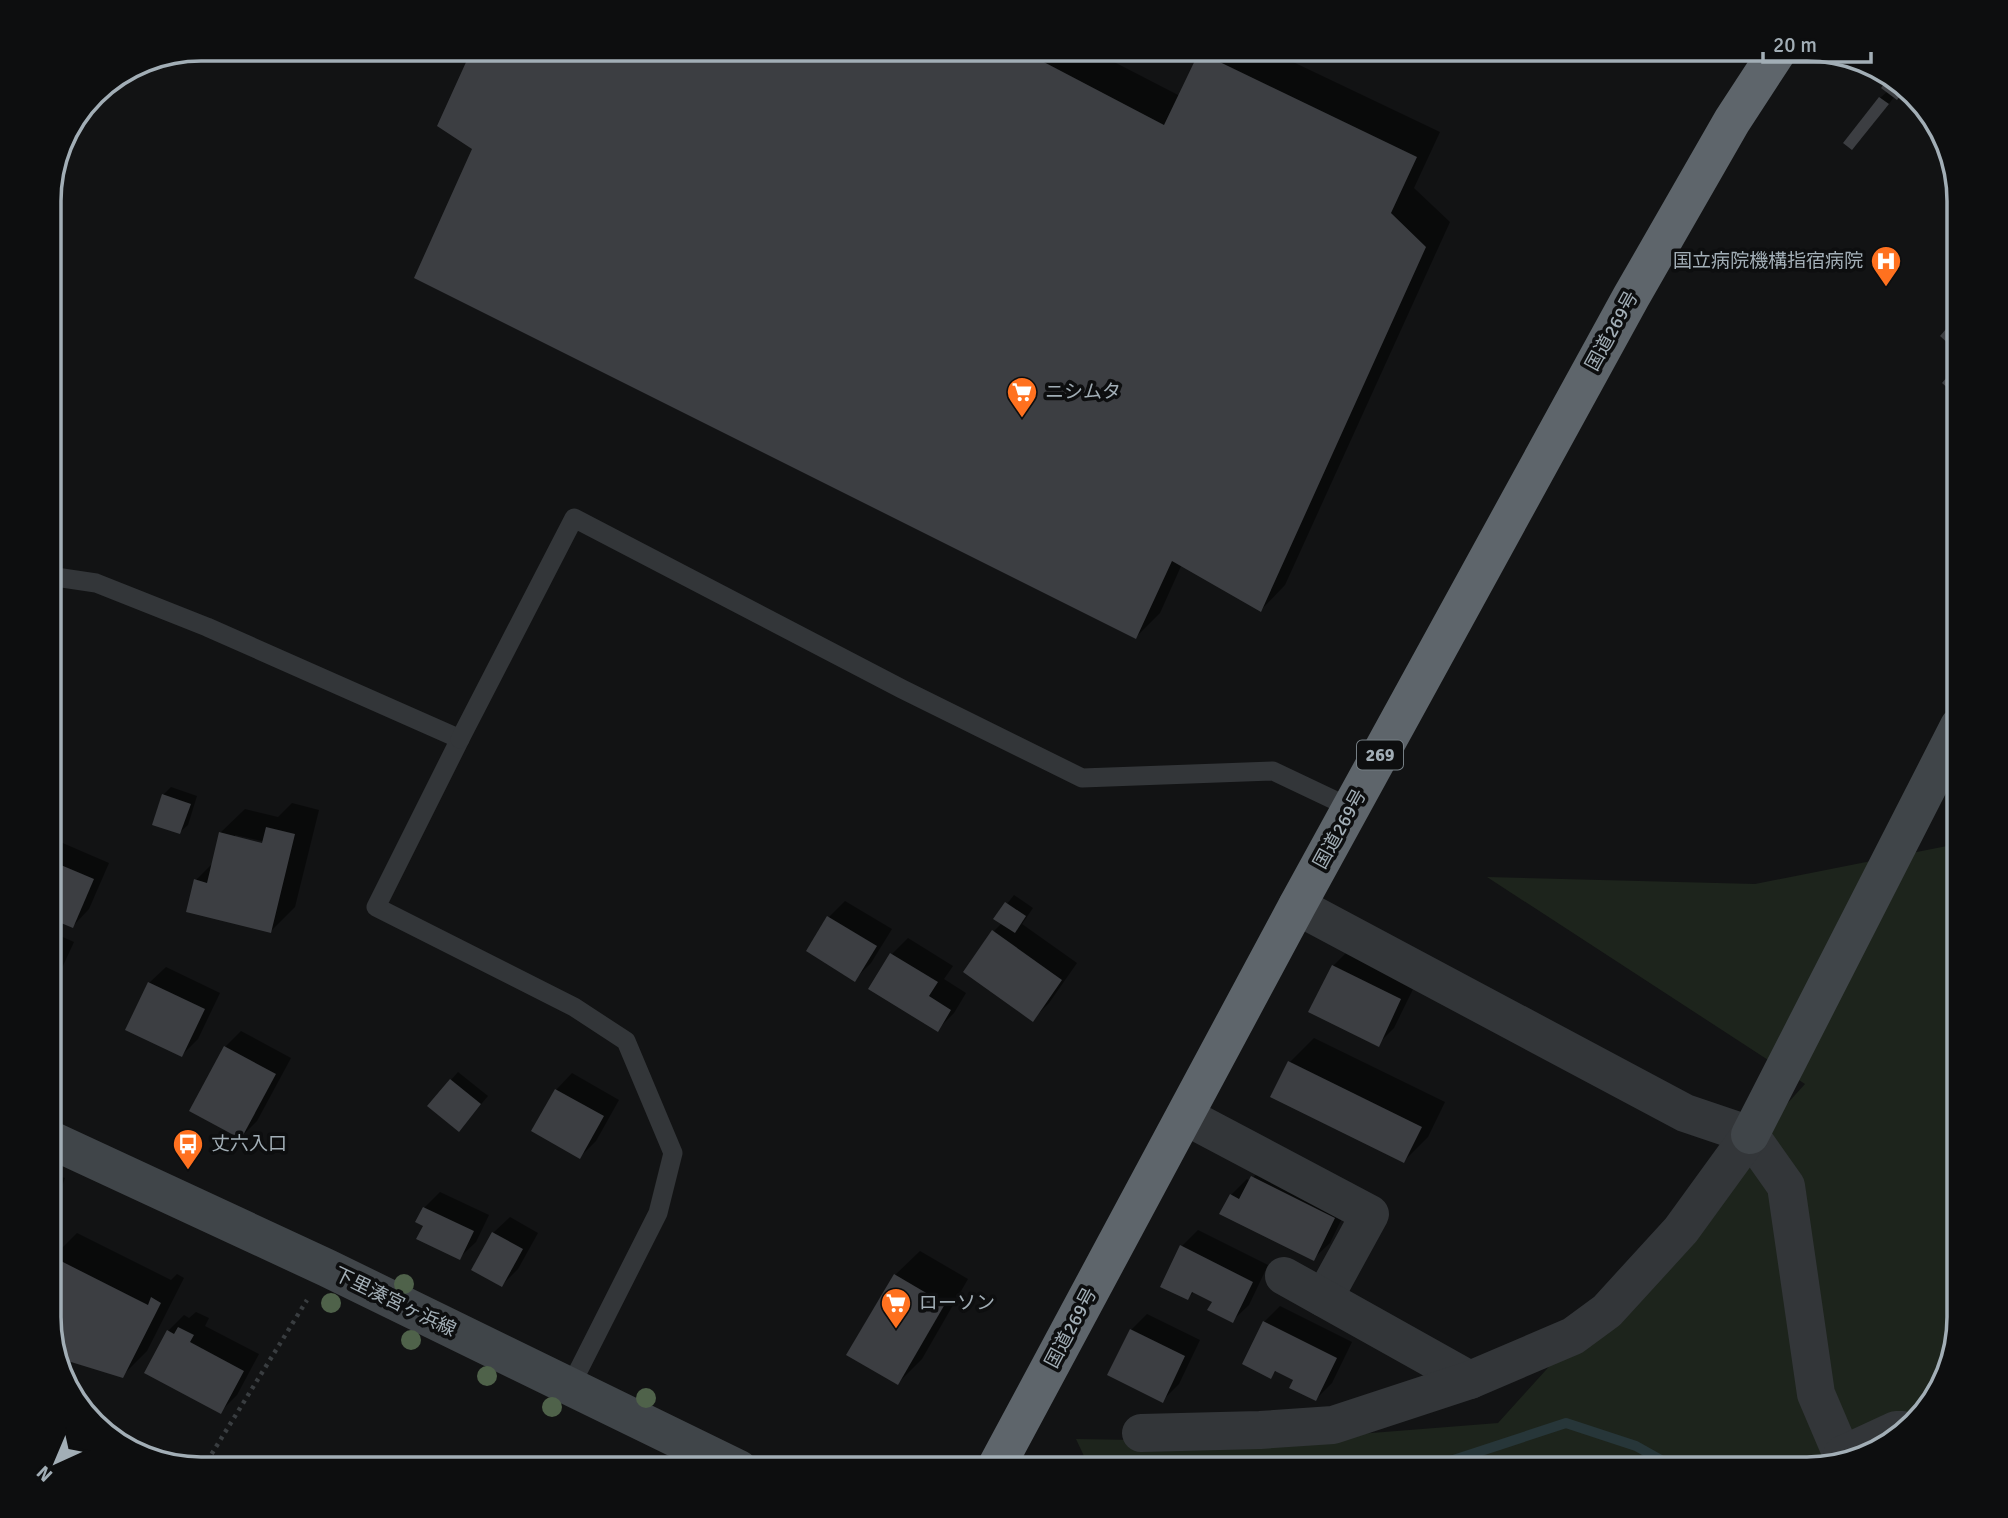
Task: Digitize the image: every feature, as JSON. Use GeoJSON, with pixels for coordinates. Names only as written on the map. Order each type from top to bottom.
{"type":"FeatureCollection","features":[{"type":"Feature","properties":{"kind":"highway","name":"国道269号"},"geometry":{"type":"LineString","coordinates":[[1001,1457],[1297,906],[1630,298],[1732,121],[1771,61]]}},
{"type":"Feature","properties":{"kind":"main road"},"geometry":{"type":"LineString","coordinates":[[1750,1135],[1947,749]]}},
{"type":"Feature","properties":{"kind":"main road","name":"下里湊宮ヶ浜線"},"geometry":{"type":"LineString","coordinates":[[62,1145],[327,1268],[714,1457]]}},
{"type":"Feature","properties":{"kind":"street"},"geometry":{"type":"LineString","coordinates":[[1297,906],[1685,1113],[1750,1135],[1786,1186],[1816,1394],[1841,1452]]}},
{"type":"Feature","properties":{"kind":"street"},"geometry":{"type":"LineString","coordinates":[[1185,1116],[1370,1214],[1325,1298]]}},
{"type":"Feature","properties":{"kind":"street"},"geometry":{"type":"LineString","coordinates":[[1141,1433],[1260,1430],[1333,1424],[1470,1380],[1573,1336],[1607,1311],[1681,1230],[1750,1135]]}},
{"type":"Feature","properties":{"kind":"street"},"geometry":{"type":"LineString","coordinates":[[1284,1276],[1470,1380]]}},
{"type":"Feature","properties":{"kind":"lane"},"geometry":{"type":"LineString","coordinates":[[570,1387],[658,1213],[673,1153],[626,1041],[574,1007],[376,907],[574,518],[902,689],[1082,778],[1273,771],[1351,808]]}},
{"type":"Feature","properties":{"kind":"lane"},"geometry":{"type":"LineString","coordinates":[[62,578],[96,583],[207,627],[460,738]]}},
{"type":"Feature","properties":{"kind":"path"},"geometry":{"type":"LineString","coordinates":[[209,1457],[327,1268]]}},
{"type":"Feature","properties":{"kind":"shaded area"},"geometry":{"type":"Polygon","coordinates":[[[1947,846],[1946,1335],[1939,1362],[1928,1387],[1906,1416],[1892,1428],[1852,1449],[1807,1457],[1084,1457],[1076,1439],[1256,1442],[1498,1423],[1805,1084],[1487,877],[1755,884],[1947,846]]]}},
{"type":"Feature","properties":{"kind":"building","name":"ニシムタ"},"geometry":{"type":"Polygon","coordinates":[[[1043,61],[1164,125],[1195,61],[1218,61],[1417,157],[1391,213],[1426,247],[1261,612],[1172,561],[1136,639],[414,278],[472,149],[437,126],[466,62],[1043,61]]]}},
{"type":"Feature","properties":{"kind":"building"},"geometry":{"type":"Polygon","coordinates":[[[1884,84],[1900,97],[1897,100],[1881,88],[1884,84]]]}},
{"type":"Feature","properties":{"kind":"building"},"geometry":{"type":"Polygon","coordinates":[[[1879,97],[1889,104],[1852,150],[1843,143],[1879,97]]]}},
{"type":"Feature","properties":{"kind":"building"},"geometry":{"type":"Polygon","coordinates":[[[1947,328],[1947,342],[1940,336],[1947,328]]]}},
{"type":"Feature","properties":{"kind":"building"},"geometry":{"type":"Polygon","coordinates":[[[162,794],[191,804],[180,834],[152,825],[162,794]]]}},
{"type":"Feature","properties":{"kind":"building"},"geometry":{"type":"Polygon","coordinates":[[[266,827],[295,834],[271,933],[186,912],[194,879],[207,883],[219,832],[262,843],[266,827]]]}},
{"type":"Feature","properties":{"kind":"building"},"geometry":{"type":"Polygon","coordinates":[[[62,865],[94,879],[73,928],[62,923],[62,865]]]}},
{"type":"Feature","properties":{"kind":"building"},"geometry":{"type":"Polygon","coordinates":[[[1005,902],[1026,916],[1015,933],[993,919],[1005,902]]]}},
{"type":"Feature","properties":{"kind":"building"},"geometry":{"type":"Polygon","coordinates":[[[827,916],[877,946],[855,982],[806,951],[827,916]]]}},
{"type":"Feature","properties":{"kind":"building"},"geometry":{"type":"Polygon","coordinates":[[[992,930],[1062,980],[1033,1022],[963,972],[992,930]]]}},
{"type":"Feature","properties":{"kind":"building"},"geometry":{"type":"Polygon","coordinates":[[[890,953],[938,982],[929,996],[951,1010],[938,1032],[868,989],[890,953]]]}},
{"type":"Feature","properties":{"kind":"building"},"geometry":{"type":"Polygon","coordinates":[[[1332,965],[1401,999],[1379,1047],[1308,1012],[1332,965]]]}},
{"type":"Feature","properties":{"kind":"building"},"geometry":{"type":"Polygon","coordinates":[[[148,982],[205,1009],[182,1057],[125,1030],[148,982]]]}},
{"type":"Feature","properties":{"kind":"building"},"geometry":{"type":"Polygon","coordinates":[[[224,1046],[276,1074],[241,1139],[189,1111],[224,1046]]]}},
{"type":"Feature","properties":{"kind":"building"},"geometry":{"type":"Polygon","coordinates":[[[1288,1061],[1422,1127],[1404,1163],[1270,1097],[1288,1061]]]}},
{"type":"Feature","properties":{"kind":"building"},"geometry":{"type":"Polygon","coordinates":[[[450,1079],[481,1104],[459,1132],[427,1106],[450,1079]]]}},
{"type":"Feature","properties":{"kind":"building"},"geometry":{"type":"Polygon","coordinates":[[[555,1089],[604,1116],[580,1159],[531,1131],[555,1089]]]}},
{"type":"Feature","properties":{"kind":"building"},"geometry":{"type":"Polygon","coordinates":[[[1251,1176],[1335,1218],[1314,1261],[1219,1214],[1230,1194],[1239,1199],[1251,1176]]]}},
{"type":"Feature","properties":{"kind":"building"},"geometry":{"type":"Polygon","coordinates":[[[423,1207],[474,1231],[460,1260],[416,1239],[423,1226],[415,1222],[423,1207]]]}},
{"type":"Feature","properties":{"kind":"building"},"geometry":{"type":"Polygon","coordinates":[[[492,1232],[523,1249],[502,1287],[471,1270],[492,1232]]]}},
{"type":"Feature","properties":{"kind":"building"},"geometry":{"type":"Polygon","coordinates":[[[1180,1245],[1253,1282],[1233,1323],[1207,1310],[1212,1302],[1192,1292],[1188,1300],[1160,1287],[1180,1245]]]}},
{"type":"Feature","properties":{"kind":"building"},"geometry":{"type":"Polygon","coordinates":[[[62,1262],[148,1305],[151,1297],[161,1303],[123,1378],[69,1361],[62,1326],[62,1262]]]}},
{"type":"Feature","properties":{"kind":"building","name":"ローソン"},"geometry":{"type":"Polygon","coordinates":[[[894,1274],[945,1304],[898,1385],[846,1355],[894,1274]]]}},
{"type":"Feature","properties":{"kind":"building"},"geometry":{"type":"Polygon","coordinates":[[[1263,1321],[1337,1358],[1316,1401],[1289,1388],[1293,1380],[1275,1371],[1271,1379],[1242,1364],[1263,1321]]]}},
{"type":"Feature","properties":{"kind":"building"},"geometry":{"type":"Polygon","coordinates":[[[178,1327],[194,1335],[190,1342],[244,1371],[221,1414],[144,1373],[167,1330],[174,1334],[178,1327]]]}},
{"type":"Feature","properties":{"kind":"building"},"geometry":{"type":"Polygon","coordinates":[[[1130,1329],[1185,1356],[1163,1403],[1107,1375],[1130,1329]]]}},
{"type":"Feature","properties":{"kind":"waterway"},"geometry":{"type":"LineString","coordinates":[[1463,1457],[1566,1423],[1636,1446],[1656,1457]]}},
{"type":"Feature","properties":{"kind":"place","name":"国立病院機構指宿病院"},"geometry":{"type":"Point","coordinates":[1886,288]}},
{"type":"Feature","properties":{"kind":"place","name":"ニシムタ"},"geometry":{"type":"Point","coordinates":[1022,419]}},
{"type":"Feature","properties":{"kind":"place","name":"丈六入口"},"geometry":{"type":"Point","coordinates":[188,1171]}},
{"type":"Feature","properties":{"kind":"place","name":"ローソン"},"geometry":{"type":"Point","coordinates":[896,1330]}}]}
